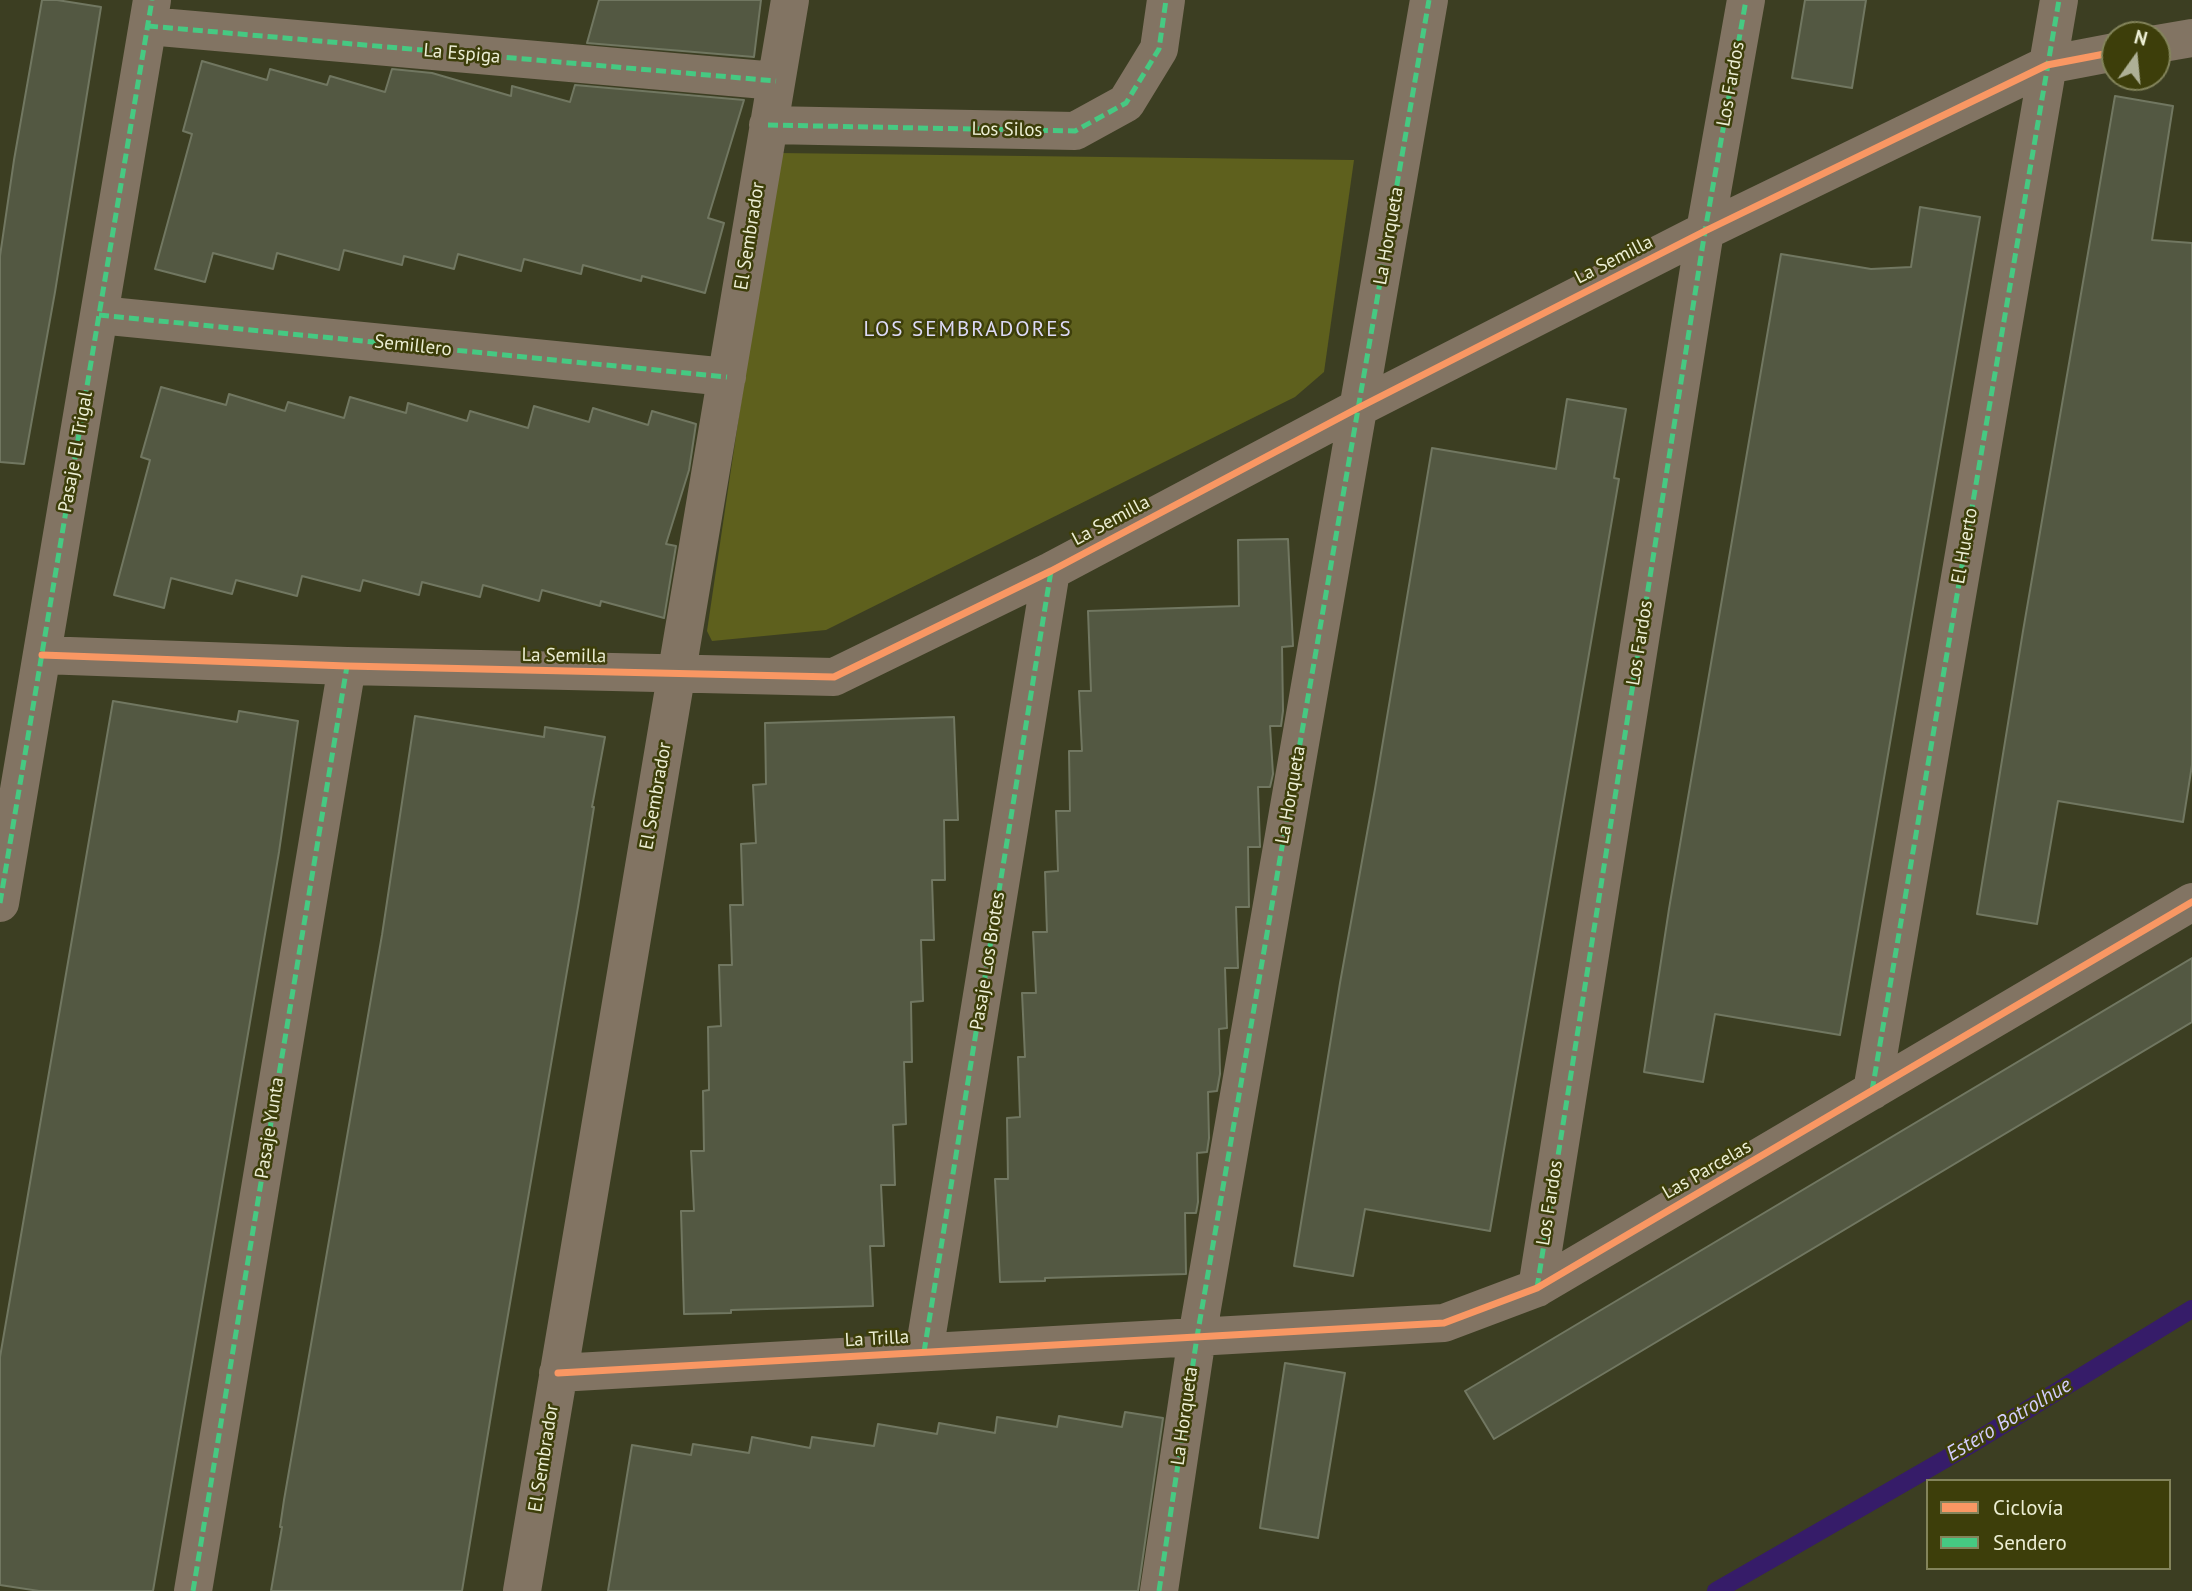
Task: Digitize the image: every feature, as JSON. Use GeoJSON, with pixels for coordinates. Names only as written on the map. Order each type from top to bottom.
{"type":"FeatureCollection","features":[{"type":"Feature","properties":{"kind":"street","name":"El Sembrador"},"geometry":{"type":"LineString","coordinates":[[522,1591],[790,0]]}},
{"type":"Feature","properties":{"kind":"street","name":"Los Silos"},"geometry":{"type":"LineString","coordinates":[[768,125],[1075,131],[1126,103],[1159,50],[1166,0]]}},
{"type":"Feature","properties":{"kind":"street","name":"La Horqueta"},"geometry":{"type":"LineString","coordinates":[[1159,1591],[1197,1337],[1429,0]]}},
{"type":"Feature","properties":{"kind":"street","name":"Los Fardos"},"geometry":{"type":"LineString","coordinates":[[1537,1287],[1705,231],[1746,0]]}},
{"type":"Feature","properties":{"kind":"street","name":"El Huerto"},"geometry":{"type":"LineString","coordinates":[[1872,1091],[2059,0]]}},
{"type":"Feature","properties":{"kind":"street","name":"La Espiga"},"geometry":{"type":"LineString","coordinates":[[150,13],[776,81]]}},
{"type":"Feature","properties":{"kind":"street","name":"Pasaje El Trigal"},"geometry":{"type":"LineString","coordinates":[[0,904],[150,13]]}},
{"type":"Feature","properties":{"kind":"street"},"geometry":{"type":"LineString","coordinates":[[2171,42],[2192,38]]}},
{"type":"Feature","properties":{"kind":"street","name":"La Semilla"},"geometry":{"type":"LineString","coordinates":[[42,655],[347,666],[834,677],[1051,571],[1358,408],[1705,231],[2048,65],[2101,55]]}},
{"type":"Feature","properties":{"kind":"street","name":"Semillero"},"geometry":{"type":"LineString","coordinates":[[99,314],[727,377]]}},
{"type":"Feature","properties":{"kind":"street","name":"Pasaje Los Brotes"},"geometry":{"type":"LineString","coordinates":[[924,1352],[1051,571]]}},
{"type":"Feature","properties":{"kind":"street","name":"Pasaje Yunta"},"geometry":{"type":"LineString","coordinates":[[193,1591],[347,666]]}},
{"type":"Feature","properties":{"kind":"street","name":"Las Parcelas"},"geometry":{"type":"LineString","coordinates":[[1197,1337],[1444,1323],[1537,1287],[2192,902]]}},
{"type":"Feature","properties":{"kind":"street","name":"La Trilla"},"geometry":{"type":"LineString","coordinates":[[558,1373],[1197,1337]]}},
{"type":"Feature","properties":{"kind":"shaded area"},"geometry":{"type":"Polygon","coordinates":[[[778,153],[1354,160],[1324,372],[1295,397],[826,630],[712,641],[707,631],[778,153]]]}},
{"type":"Feature","properties":{"kind":"building"},"geometry":{"type":"Polygon","coordinates":[[[42,0],[101,7],[24,464],[0,462],[0,256],[42,0]]]}},
{"type":"Feature","properties":{"kind":"building"},"geometry":{"type":"Polygon","coordinates":[[[599,0],[761,0],[754,57],[587,43],[599,0]]]}},
{"type":"Feature","properties":{"kind":"building"},"geometry":{"type":"Polygon","coordinates":[[[1805,0],[1866,0],[1852,88],[1792,78],[1805,0]]]}},
{"type":"Feature","properties":{"kind":"building"},"geometry":{"type":"Polygon","coordinates":[[[202,61],[267,80],[270,69],[327,85],[330,76],[385,92],[392,69],[432,73],[511,96],[512,86],[570,102],[575,85],[744,100],[708,218],[724,223],[705,293],[642,276],[641,281],[583,265],[581,274],[524,259],[521,271],[458,254],[454,269],[404,256],[402,265],[344,250],[339,270],[277,253],[273,269],[213,253],[205,282],[155,269],[192,134],[183,131],[202,61]]]}},
{"type":"Feature","properties":{"kind":"building"},"geometry":{"type":"Polygon","coordinates":[[[2115,96],[2173,106],[2152,240],[2192,243],[2192,765],[2183,822],[2058,801],[2037,924],[1977,914],[2115,96]]]}},
{"type":"Feature","properties":{"kind":"building"},"geometry":{"type":"Polygon","coordinates":[[[1920,207],[1980,217],[1840,1035],[1715,1014],[1703,1082],[1644,1072],[1669,909],[1781,254],[1871,269],[1911,267],[1920,207]]]}},
{"type":"Feature","properties":{"kind":"building"},"geometry":{"type":"Polygon","coordinates":[[[161,387],[226,405],[229,394],[285,411],[288,402],[344,418],[350,397],[406,413],[408,403],[467,421],[470,411],[528,428],[534,406],[589,422],[593,408],[648,425],[652,411],[696,424],[689,470],[666,544],[676,546],[664,618],[601,601],[600,606],[542,590],[539,601],[483,585],[480,597],[422,582],[419,595],[363,580],[360,591],[302,576],[297,596],[236,580],[232,594],[171,578],[164,608],[114,595],[150,460],[141,457],[161,387]]]}},
{"type":"Feature","properties":{"kind":"building"},"geometry":{"type":"Polygon","coordinates":[[[1567,399],[1626,409],[1614,478],[1619,479],[1490,1231],[1365,1209],[1353,1276],[1294,1266],[1432,448],[1556,469],[1567,399]]]}},
{"type":"Feature","properties":{"kind":"building"},"geometry":{"type":"Polygon","coordinates":[[[1288,539],[1293,646],[1282,647],[1283,711],[1281,726],[1270,726],[1273,774],[1270,787],[1258,787],[1260,847],[1248,847],[1249,907],[1236,907],[1238,968],[1225,968],[1227,1028],[1219,1029],[1220,1074],[1217,1091],[1208,1092],[1207,1152],[1197,1153],[1196,1213],[1185,1213],[1186,1274],[1000,1282],[995,1179],[1008,1179],[1007,1118],[1020,1117],[1018,1057],[1025,1057],[1022,993],[1036,993],[1033,932],[1047,932],[1045,872],[1058,871],[1056,811],[1070,811],[1069,751],[1082,751],[1079,691],[1091,691],[1088,611],[1239,606],[1238,540],[1288,539]]]}},
{"type":"Feature","properties":{"kind":"building"},"geometry":{"type":"Polygon","coordinates":[[[113,701],[237,722],[239,711],[298,721],[279,852],[153,1591],[39,1591],[0,1585],[0,1357],[113,701]]]}},
{"type":"Feature","properties":{"kind":"building"},"geometry":{"type":"Polygon","coordinates":[[[415,716],[544,737],[545,727],[605,737],[578,907],[462,1591],[271,1591],[284,1500],[382,935],[415,716]]]}},
{"type":"Feature","properties":{"kind":"building"},"geometry":{"type":"Polygon","coordinates":[[[954,717],[958,820],[944,820],[945,880],[932,880],[934,940],[921,940],[923,1001],[911,1002],[912,1062],[904,1062],[906,1124],[893,1125],[895,1185],[881,1185],[884,1246],[870,1246],[873,1306],[684,1314],[681,1211],[694,1211],[691,1151],[704,1151],[703,1091],[709,1090],[708,1027],[721,1026],[719,965],[732,965],[730,905],[743,905],[741,844],[756,843],[753,785],[766,784],[765,723],[954,717]]]}},
{"type":"Feature","properties":{"kind":"building"},"geometry":{"type":"Polygon","coordinates":[[[2192,958],[2192,1022],[1494,1439],[1465,1391],[2192,958]]]}},
{"type":"Feature","properties":{"kind":"building"},"geometry":{"type":"Polygon","coordinates":[[[1285,1363],[1345,1373],[1318,1538],[1260,1528],[1285,1363]]]}},
{"type":"Feature","properties":{"kind":"building"},"geometry":{"type":"Polygon","coordinates":[[[1125,1412],[1163,1418],[1138,1591],[608,1591],[632,1445],[691,1455],[693,1444],[749,1453],[752,1437],[810,1448],[812,1437],[874,1446],[878,1424],[937,1434],[939,1423],[995,1433],[997,1417],[1057,1427],[1059,1416],[1122,1427],[1125,1412]]]}},
{"type":"Feature","properties":{"kind":"waterway","name":"Estero Botrolhue"},"geometry":{"type":"LineString","coordinates":[[1716,1591],[1968,1446],[2192,1309]]}},
{"type":"Feature","properties":{"kind":"marked path"},"geometry":{"type":"LineString","coordinates":[[0,903],[152,0]]}},
{"type":"Feature","properties":{"kind":"marked path"},"geometry":{"type":"LineString","coordinates":[[768,125],[1075,131],[1126,103],[1159,49],[1166,0]]}},
{"type":"Feature","properties":{"kind":"marked path"},"geometry":{"type":"LineString","coordinates":[[1159,1591],[1197,1337],[1429,0]]}},
{"type":"Feature","properties":{"kind":"marked path"},"geometry":{"type":"LineString","coordinates":[[1537,1288],[1705,231],[1746,0]]}},
{"type":"Feature","properties":{"kind":"marked path"},"geometry":{"type":"LineString","coordinates":[[1872,1091],[2059,0]]}},
{"type":"Feature","properties":{"kind":"marked path"},"geometry":{"type":"LineString","coordinates":[[148,26],[776,81]]}},
{"type":"Feature","properties":{"kind":"marked path"},"geometry":{"type":"LineString","coordinates":[[99,315],[727,377]]}},
{"type":"Feature","properties":{"kind":"marked path"},"geometry":{"type":"LineString","coordinates":[[924,1352],[1051,571]]}},
{"type":"Feature","properties":{"kind":"marked path"},"geometry":{"type":"LineString","coordinates":[[193,1591],[347,666]]}},
{"type":"Feature","properties":{"kind":"cycle path"},"geometry":{"type":"LineString","coordinates":[[42,655],[347,666],[834,677],[1051,571],[1358,408],[1705,231],[2047,65],[2101,55]]}},
{"type":"Feature","properties":{"kind":"cycle path"},"geometry":{"type":"LineString","coordinates":[[558,1373],[1444,1323],[1537,1288],[2192,902]]}},
{"type":"Feature","properties":{"kind":"district","name":"LOS SEMBRADORES"},"geometry":{"type":"Point","coordinates":[968,330]}}]}
